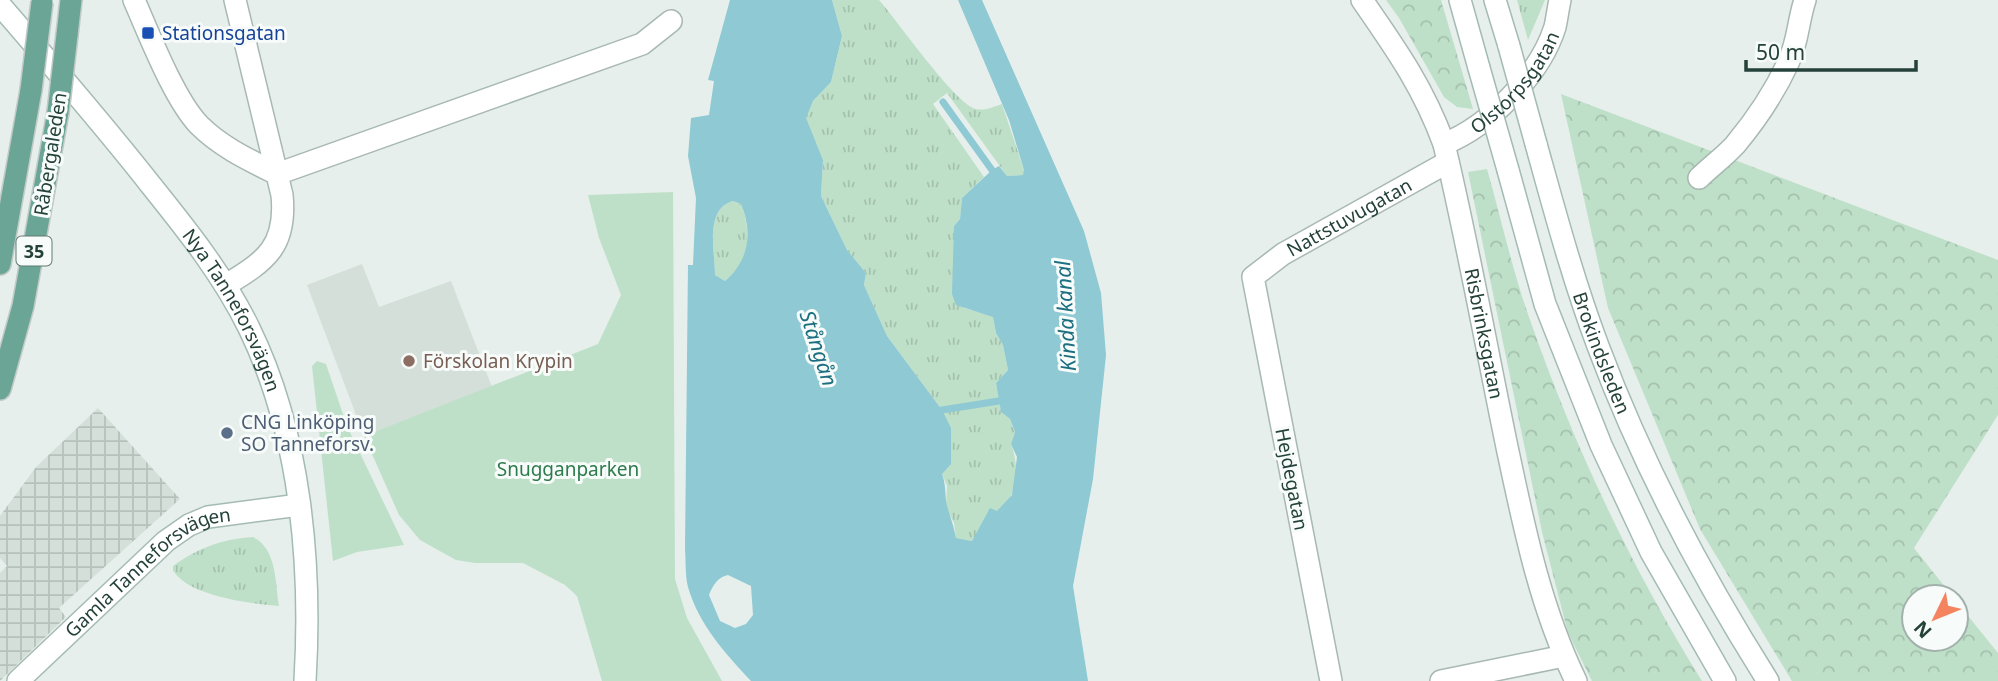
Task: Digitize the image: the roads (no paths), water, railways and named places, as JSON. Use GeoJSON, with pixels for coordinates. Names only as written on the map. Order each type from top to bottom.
{"type":"FeatureCollection","features":[{"type":"Feature","properties":{"kind":"main road","name":"Råbergaleden"},"geometry":{"type":"LineString","coordinates":[[0,389],[23,306],[58,112],[71,0]]}},
{"type":"Feature","properties":{"kind":"main road","name":"Råbergaleden"},"geometry":{"type":"LineString","coordinates":[[0,264],[32,90],[42,1]]}},
{"type":"Feature","properties":{"kind":"street"},"geometry":{"type":"LineString","coordinates":[[134,0],[183,103],[197,122],[232,150],[277,174],[642,44],[671,21]]}},
{"type":"Feature","properties":{"kind":"street"},"geometry":{"type":"LineString","coordinates":[[226,285],[268,257],[278,240],[284,210],[235,0]]}},
{"type":"Feature","properties":{"kind":"street","name":"Risbrinksgatan"},"geometry":{"type":"LineString","coordinates":[[1362,0],[1394,44],[1412,75],[1433,114],[1446,153],[1522,519],[1539,587],[1576,681]]}},
{"type":"Feature","properties":{"kind":"street","name":"Brokindsleden"},"geometry":{"type":"LineString","coordinates":[[1460,0],[1545,304],[1601,444],[1651,552],[1725,681]]}},
{"type":"Feature","properties":{"kind":"street","name":"Brokindsleden"},"geometry":{"type":"LineString","coordinates":[[1495,0],[1570,264],[1598,347],[1635,438],[1686,544],[1768,681]]}},
{"type":"Feature","properties":{"kind":"street","name":"Olstorpsgatan"},"geometry":{"type":"LineString","coordinates":[[1446,153],[1508,101],[1537,61],[1554,29],[1560,0]]}},
{"type":"Feature","properties":{"kind":"street"},"geometry":{"type":"LineString","coordinates":[[1699,178],[1734,146],[1777,82],[1796,41],[1805,0]]}},
{"type":"Feature","properties":{"kind":"street","name":"Nya Tanneforsvägen"},"geometry":{"type":"LineString","coordinates":[[0,5],[115,140],[205,252],[249,328],[279,401],[291,453],[299,505],[306,587],[305,681]]}},
{"type":"Feature","properties":{"kind":"street","name":"Nattstuvugatan"},"geometry":{"type":"LineString","coordinates":[[1253,276],[1283,254],[1446,153]]}},
{"type":"Feature","properties":{"kind":"street","name":"Hejdegatan"},"geometry":{"type":"LineString","coordinates":[[1253,276],[1331,681]]}},
{"type":"Feature","properties":{"kind":"street","name":"Gamla Tanneforsvägen"},"geometry":{"type":"LineString","coordinates":[[18,681],[166,541],[189,525],[217,515],[299,505]]}},
{"type":"Feature","properties":{"kind":"street"},"geometry":{"type":"LineString","coordinates":[[1441,681],[1564,656]]}},
{"type":"Feature","properties":{"kind":"water"},"geometry":{"type":"Polygon","coordinates":[[[730,0],[832,0],[842,36],[831,82],[813,101],[806,118],[823,160],[821,196],[847,250],[866,273],[864,285],[887,336],[942,410],[951,428],[951,464],[942,474],[947,505],[956,538],[972,541],[990,508],[997,511],[1012,495],[1017,457],[1011,444],[1015,432],[1010,419],[1001,412],[996,383],[1008,370],[993,317],[956,305],[952,294],[954,226],[960,219],[962,198],[992,170],[999,166],[1007,176],[1023,175],[1024,170],[1009,120],[958,0],[982,0],[1084,231],[1101,293],[1106,355],[1093,479],[1073,586],[1088,681],[751,681],[706,626],[688,587],[685,549],[688,265],[693,265],[696,198],[688,156],[691,118],[709,115],[714,81],[708,80],[730,0]],[[733,201],[718,213],[713,232],[715,275],[725,281],[744,255],[748,235],[741,204],[733,201]],[[728,575],[716,582],[709,595],[720,621],[735,628],[746,624],[753,615],[751,586],[728,575]]]}},
{"type":"Feature","properties":{"kind":"waterway"},"geometry":{"type":"LineString","coordinates":[[943,102],[992,170]]}},
{"type":"Feature","properties":{"kind":"waterway"},"geometry":{"type":"LineString","coordinates":[[942,410],[999,401]]}},
{"type":"Feature","properties":{"kind":"place","name":"Stationsgatan"},"geometry":{"type":"Point","coordinates":[148,33]}},
{"type":"Feature","properties":{"kind":"place","name":"Förskolan Krypin"},"geometry":{"type":"Point","coordinates":[409,361]}},
{"type":"Feature","properties":{"kind":"place","name":"CNG Linköping SO Tanneforsv."},"geometry":{"type":"Point","coordinates":[227,433]}},
{"type":"Feature","properties":{"kind":"water label","name":"Kinda kanal"},"geometry":{"type":"Point","coordinates":[1065,316]}},
{"type":"Feature","properties":{"kind":"water label","name":"Stångån"},"geometry":{"type":"Point","coordinates":[819,348]}},
{"type":"Feature","properties":{"kind":"park label","name":"Snugganparken"},"geometry":{"type":"Point","coordinates":[568,469]}}]}
